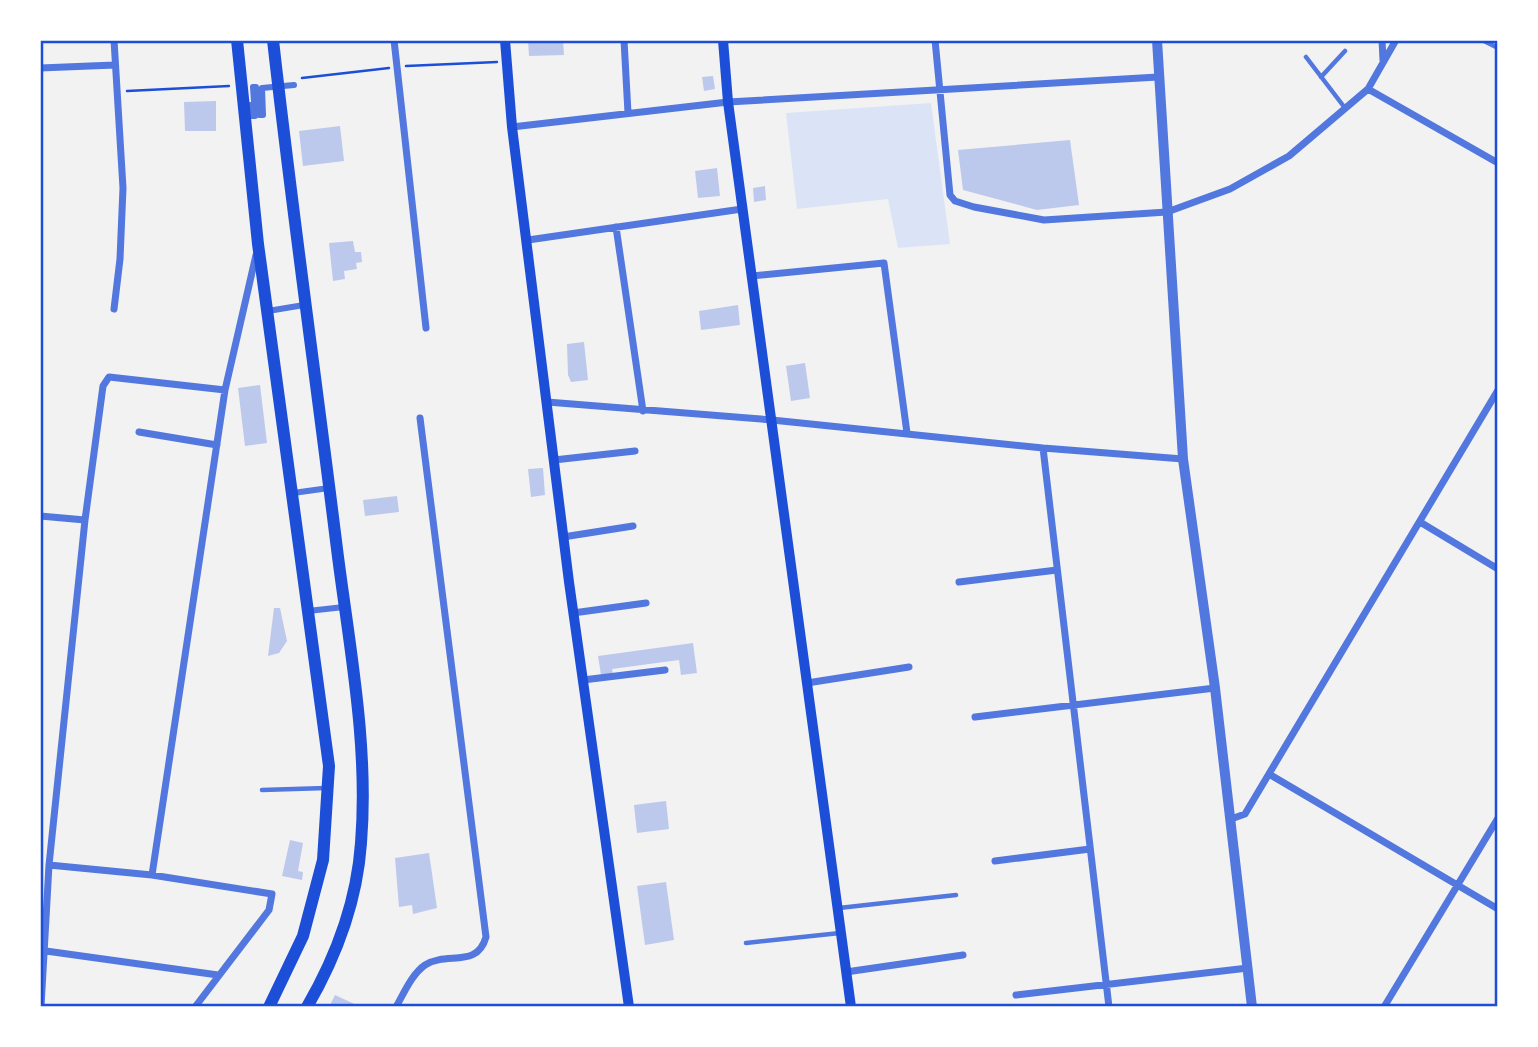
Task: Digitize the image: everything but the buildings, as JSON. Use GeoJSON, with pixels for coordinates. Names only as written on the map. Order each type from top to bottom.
{"type":"FeatureCollection","features":[{"type":"Feature","properties":{"kind":"main road"},"geometry":{"type":"LineString","coordinates":[[237,40],[258,244],[329,766],[323,860],[303,936],[269,1007]]}},
{"type":"Feature","properties":{"kind":"main road"},"geometry":{"type":"LineString","coordinates":[[273,40],[363,765],[361,845],[342,938],[307,1007]]}},
{"type":"Feature","properties":{"kind":"main road"},"geometry":{"type":"LineString","coordinates":[[505,40],[512,127],[573,613],[629,1007]]}},
{"type":"Feature","properties":{"kind":"main road"},"geometry":{"type":"LineString","coordinates":[[723,40],[742,209],[841,933],[849,971],[851,1007]]}},
{"type":"Feature","properties":{"kind":"street"},"geometry":{"type":"LineString","coordinates":[[114,40],[122,188],[120,259],[114,309]]}},
{"type":"Feature","properties":{"kind":"street"},"geometry":{"type":"LineString","coordinates":[[394,40],[426,328]]}},
{"type":"Feature","properties":{"kind":"street"},"geometry":{"type":"LineString","coordinates":[[624,40],[628,113]]}},
{"type":"Feature","properties":{"kind":"street"},"geometry":{"type":"LineString","coordinates":[[935,40],[947,187],[955,201],[1019,217],[1074,219],[1167,212],[1230,189],[1260,174],[1289,156],[1368,89],[1396,40]]}},
{"type":"Feature","properties":{"kind":"street"},"geometry":{"type":"LineString","coordinates":[[1157,40],[1183,458],[1215,688],[1252,1007]]}},
{"type":"Feature","properties":{"kind":"street"},"geometry":{"type":"LineString","coordinates":[[1382,40],[1383,61]]}},
{"type":"Feature","properties":{"kind":"street"},"geometry":{"type":"LineString","coordinates":[[40,68],[115,65]]}},
{"type":"Feature","properties":{"kind":"street"},"geometry":{"type":"LineString","coordinates":[[512,127],[728,102],[1158,77]]}},
{"type":"Feature","properties":{"kind":"street"},"geometry":{"type":"LineString","coordinates":[[241,85],[247,85],[251,116],[255,116],[253,87],[256,87],[259,115],[263,114],[262,88],[294,85]]}},
{"type":"Feature","properties":{"kind":"street"},"geometry":{"type":"LineString","coordinates":[[1368,89],[1498,163]]}},
{"type":"Feature","properties":{"kind":"street"},"geometry":{"type":"LineString","coordinates":[[528,240],[742,209]]}},
{"type":"Feature","properties":{"kind":"street"},"geometry":{"type":"LineString","coordinates":[[616,227],[643,411]]}},
{"type":"Feature","properties":{"kind":"street"},"geometry":{"type":"LineString","coordinates":[[152,875],[225,390],[258,244]]}},
{"type":"Feature","properties":{"kind":"street"},"geometry":{"type":"LineString","coordinates":[[752,276],[884,263],[907,433]]}},
{"type":"Feature","properties":{"kind":"street"},"geometry":{"type":"LineString","coordinates":[[268,311],[304,305]]}},
{"type":"Feature","properties":{"kind":"street"},"geometry":{"type":"LineString","coordinates":[[41,1007],[49,864],[85,520],[104,381],[109,377],[225,390]]}},
{"type":"Feature","properties":{"kind":"street"},"geometry":{"type":"LineString","coordinates":[[1231,819],[1245,814],[1498,390]]}},
{"type":"Feature","properties":{"kind":"street"},"geometry":{"type":"LineString","coordinates":[[547,402],[772,420],[1042,448],[1183,458]]}},
{"type":"Feature","properties":{"kind":"street"},"geometry":{"type":"LineString","coordinates":[[396,1007],[423,967],[434,961],[472,957],[484,946],[486,937],[420,418]]}},
{"type":"Feature","properties":{"kind":"street"},"geometry":{"type":"LineString","coordinates":[[139,432],[217,445]]}},
{"type":"Feature","properties":{"kind":"street"},"geometry":{"type":"LineString","coordinates":[[1042,448],[1109,1007]]}},
{"type":"Feature","properties":{"kind":"street"},"geometry":{"type":"LineString","coordinates":[[554,460],[635,451]]}},
{"type":"Feature","properties":{"kind":"street"},"geometry":{"type":"LineString","coordinates":[[293,493],[330,488]]}},
{"type":"Feature","properties":{"kind":"street"},"geometry":{"type":"LineString","coordinates":[[40,516],[85,520]]}},
{"type":"Feature","properties":{"kind":"street"},"geometry":{"type":"LineString","coordinates":[[1420,522],[1498,569]]}},
{"type":"Feature","properties":{"kind":"street"},"geometry":{"type":"LineString","coordinates":[[564,537],[633,526]]}},
{"type":"Feature","properties":{"kind":"street"},"geometry":{"type":"LineString","coordinates":[[959,582],[1057,570]]}},
{"type":"Feature","properties":{"kind":"street"},"geometry":{"type":"LineString","coordinates":[[573,613],[646,603]]}},
{"type":"Feature","properties":{"kind":"street"},"geometry":{"type":"LineString","coordinates":[[308,611],[344,607]]}},
{"type":"Feature","properties":{"kind":"street"},"geometry":{"type":"LineString","coordinates":[[807,683],[909,667]]}},
{"type":"Feature","properties":{"kind":"street"},"geometry":{"type":"LineString","coordinates":[[583,680],[665,670]]}},
{"type":"Feature","properties":{"kind":"street"},"geometry":{"type":"LineString","coordinates":[[975,717],[1215,688]]}},
{"type":"Feature","properties":{"kind":"street"},"geometry":{"type":"LineString","coordinates":[[1269,774],[1498,909]]}},
{"type":"Feature","properties":{"kind":"street"},"geometry":{"type":"LineString","coordinates":[[1384,1007],[1498,818]]}},
{"type":"Feature","properties":{"kind":"street"},"geometry":{"type":"LineString","coordinates":[[995,860],[1090,849]]}},
{"type":"Feature","properties":{"kind":"street"},"geometry":{"type":"LineString","coordinates":[[49,864],[152,875],[272,894],[269,910],[195,1007]]}},
{"type":"Feature","properties":{"kind":"street"},"geometry":{"type":"LineString","coordinates":[[46,951],[218,975]]}},
{"type":"Feature","properties":{"kind":"street"},"geometry":{"type":"LineString","coordinates":[[849,971],[963,955]]}},
{"type":"Feature","properties":{"kind":"street"},"geometry":{"type":"LineString","coordinates":[[1016,995],[1248,968]]}},
{"type":"Feature","properties":{"kind":"lane"},"geometry":{"type":"LineString","coordinates":[[1482,40],[1498,48]]}},
{"type":"Feature","properties":{"kind":"lane"},"geometry":{"type":"LineString","coordinates":[[1321,77],[1345,51]]}},
{"type":"Feature","properties":{"kind":"lane"},"geometry":{"type":"LineString","coordinates":[[1306,57],[1345,108]]}},
{"type":"Feature","properties":{"kind":"lane"},"geometry":{"type":"LineString","coordinates":[[262,790],[307,791],[327,788]]}},
{"type":"Feature","properties":{"kind":"lane"},"geometry":{"type":"LineString","coordinates":[[838,909],[956,895]]}},
{"type":"Feature","properties":{"kind":"lane"},"geometry":{"type":"LineString","coordinates":[[746,943],[841,933]]}},
{"type":"Feature","properties":{"kind":"path"},"geometry":{"type":"LineString","coordinates":[[294,85],[294,79],[341,73],[490,62]]}},
{"type":"Feature","properties":{"kind":"path"},"geometry":{"type":"LineString","coordinates":[[117,91],[241,85]]}},
{"type":"Feature","properties":{"kind":"shaded area"},"geometry":{"type":"Polygon","coordinates":[[[931,103],[950,244],[898,248],[888,199],[797,209],[786,113],[931,103]]]}}]}
